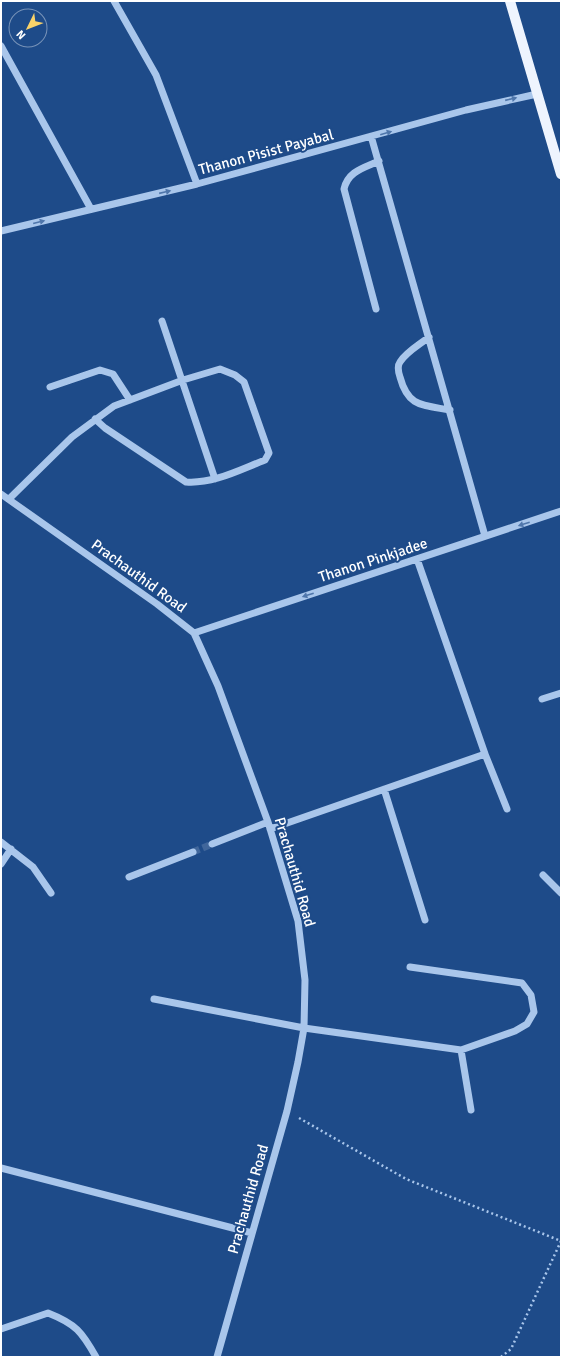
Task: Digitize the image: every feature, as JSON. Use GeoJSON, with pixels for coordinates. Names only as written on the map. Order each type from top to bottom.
{"type":"FeatureCollection","features":[{"type":"Feature","properties":{"kind":"main road"},"geometry":{"type":"LineString","coordinates":[[510,1],[537,94],[559,160],[561,174]]}},
{"type":"Feature","properties":{"kind":"street"},"geometry":{"type":"LineString","coordinates":[[114,1],[156,75],[196,184]]}},
{"type":"Feature","properties":{"kind":"street"},"geometry":{"type":"LineString","coordinates":[[1,46],[91,209]]}},
{"type":"Feature","properties":{"kind":"street","name":"Thanon Pisist Payabal"},"geometry":{"type":"LineString","coordinates":[[1,231],[196,184],[466,110],[537,94]]}},
{"type":"Feature","properties":{"kind":"street"},"geometry":{"type":"LineString","coordinates":[[371,136],[485,536]]}},
{"type":"Feature","properties":{"kind":"street"},"geometry":{"type":"LineString","coordinates":[[376,308],[344,188],[346,180],[353,173],[378,161]]}},
{"type":"Feature","properties":{"kind":"street"},"geometry":{"type":"LineString","coordinates":[[162,321],[215,479]]}},
{"type":"Feature","properties":{"kind":"street"},"geometry":{"type":"LineString","coordinates":[[429,337],[404,356],[398,363],[398,369],[404,391],[411,399],[423,405],[450,410]]}},
{"type":"Feature","properties":{"kind":"street"},"geometry":{"type":"LineString","coordinates":[[9,499],[72,437],[95,419],[114,406],[183,380],[220,369],[235,375],[244,382],[269,453],[265,460],[215,479],[201,483],[186,482],[95,419]]}},
{"type":"Feature","properties":{"kind":"street"},"geometry":{"type":"LineString","coordinates":[[50,387],[100,370],[113,374],[130,400]]}},
{"type":"Feature","properties":{"kind":"street","name":"Prachauthid Road"},"geometry":{"type":"LineString","coordinates":[[1,494],[157,604],[194,633],[218,686],[269,826],[298,921],[305,980],[304,1028],[298,1062],[287,1111],[217,1357]]}},
{"type":"Feature","properties":{"kind":"street","name":"Thanon Pinkjadee"},"geometry":{"type":"LineString","coordinates":[[194,633],[561,511]]}},
{"type":"Feature","properties":{"kind":"street"},"geometry":{"type":"LineString","coordinates":[[417,559],[507,810]]}},
{"type":"Feature","properties":{"kind":"street"},"geometry":{"type":"LineString","coordinates":[[542,699],[561,693]]}},
{"type":"Feature","properties":{"kind":"street"},"geometry":{"type":"LineString","coordinates":[[212,844],[384,789],[486,754]]}},
{"type":"Feature","properties":{"kind":"street"},"geometry":{"type":"LineString","coordinates":[[384,789],[425,920]]}},
{"type":"Feature","properties":{"kind":"street"},"geometry":{"type":"LineString","coordinates":[[1,842],[33,867],[51,893]]}},
{"type":"Feature","properties":{"kind":"street"},"geometry":{"type":"LineString","coordinates":[[1,864],[11,849]]}},
{"type":"Feature","properties":{"kind":"street"},"geometry":{"type":"LineString","coordinates":[[129,877],[193,852]]}},
{"type":"Feature","properties":{"kind":"street"},"geometry":{"type":"LineString","coordinates":[[543,875],[561,893]]}},
{"type":"Feature","properties":{"kind":"street"},"geometry":{"type":"LineString","coordinates":[[154,999],[304,1028],[461,1050],[515,1031],[527,1024],[534,1012],[531,995],[522,983],[410,966]]}},
{"type":"Feature","properties":{"kind":"street"},"geometry":{"type":"LineString","coordinates":[[461,1050],[471,1110]]}},
{"type":"Feature","properties":{"kind":"street"},"geometry":{"type":"LineString","coordinates":[[1,1168],[252,1233]]}},
{"type":"Feature","properties":{"kind":"street"},"geometry":{"type":"LineString","coordinates":[[1,1329],[48,1313],[68,1321],[84,1336],[96,1357]]}},
{"type":"Feature","properties":{"kind":"path"},"geometry":{"type":"LineString","coordinates":[[287,1111],[406,1179],[561,1241],[511,1349],[502,1357]]}},
{"type":"Feature","properties":{"kind":"tunnel"},"geometry":{"type":"LineString","coordinates":[[193,852],[212,844]]}}]}
